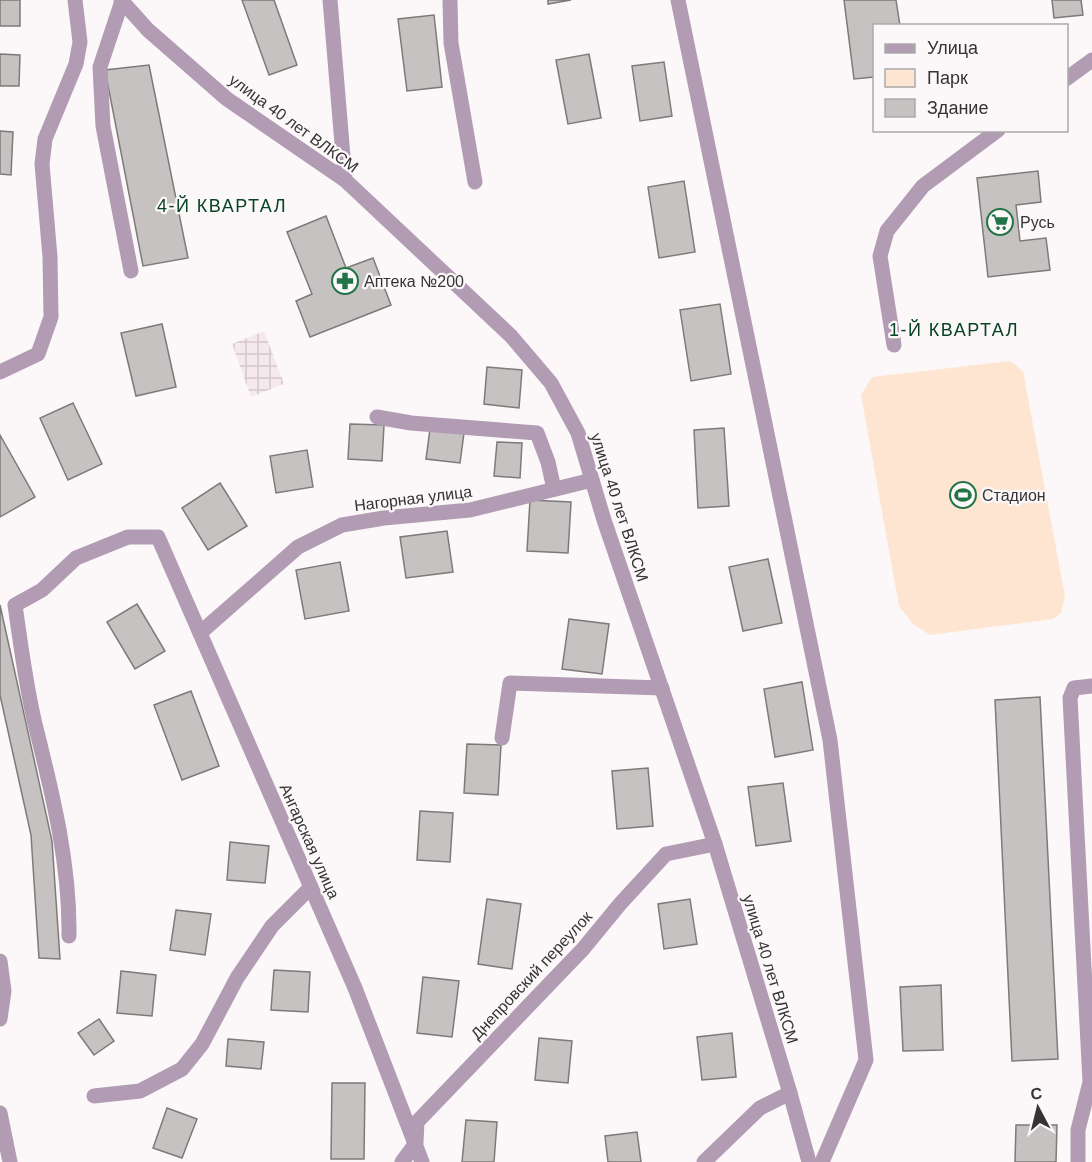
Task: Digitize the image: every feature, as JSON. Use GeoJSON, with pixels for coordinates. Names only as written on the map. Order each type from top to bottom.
{"type":"FeatureCollection","features":[{"type":"Feature","properties":{"kind":"street"},"geometry":{"type":"LineString","coordinates":[[0,372],[38,354],[51,317],[50,257],[42,165],[45,139],[76,64],[80,42],[75,0]]}},
{"type":"Feature","properties":{"kind":"street"},"geometry":{"type":"LineString","coordinates":[[122,0],[100,67],[104,126],[131,271]]}},
{"type":"Feature","properties":{"kind":"street","name":"улица 40 лет ВЛКСМ"},"geometry":{"type":"LineString","coordinates":[[122,0],[148,30],[227,99],[345,180],[511,336],[551,383],[578,433],[604,520],[715,844],[809,1162]]}},
{"type":"Feature","properties":{"kind":"street"},"geometry":{"type":"LineString","coordinates":[[330,0],[345,180]]}},
{"type":"Feature","properties":{"kind":"street"},"geometry":{"type":"LineString","coordinates":[[450,0],[451,43],[475,182]]}},
{"type":"Feature","properties":{"kind":"street"},"geometry":{"type":"LineString","coordinates":[[678,0],[830,740],[866,1060],[822,1162]]}},
{"type":"Feature","properties":{"kind":"street"},"geometry":{"type":"LineString","coordinates":[[1068,78],[1092,60]]}},
{"type":"Feature","properties":{"kind":"street"},"geometry":{"type":"LineString","coordinates":[[894,345],[880,256],[887,231],[923,186],[995,132]]}},
{"type":"Feature","properties":{"kind":"street"},"geometry":{"type":"LineString","coordinates":[[377,417],[411,423],[537,433],[548,462],[554,489]]}},
{"type":"Feature","properties":{"kind":"street","name":"Нагорная улица"},"geometry":{"type":"LineString","coordinates":[[200,633],[298,547],[342,525],[384,518],[470,510],[592,480]]}},
{"type":"Feature","properties":{"kind":"street","name":"Ангарская улица"},"geometry":{"type":"LineString","coordinates":[[69,936],[67,883],[60,830],[36,728],[15,605],[42,590],[76,558],[128,537],[158,537],[355,988],[422,1162]]}},
{"type":"Feature","properties":{"kind":"street"},"geometry":{"type":"LineString","coordinates":[[502,738],[510,683],[662,688]]}},
{"type":"Feature","properties":{"kind":"street"},"geometry":{"type":"LineString","coordinates":[[1078,1162],[1078,1130],[1090,1082],[1070,698],[1074,688],[1092,686]]}},
{"type":"Feature","properties":{"kind":"street","name":"Днепровский переулок"},"geometry":{"type":"LineString","coordinates":[[402,1162],[416,1143],[417,1122],[583,949],[666,854],[715,844]]}},
{"type":"Feature","properties":{"kind":"street"},"geometry":{"type":"LineString","coordinates":[[94,1096],[141,1091],[182,1069],[202,1044],[237,978],[272,926],[311,887]]}},
{"type":"Feature","properties":{"kind":"street"},"geometry":{"type":"LineString","coordinates":[[0,961],[4,992],[0,1019]]}},
{"type":"Feature","properties":{"kind":"street"},"geometry":{"type":"LineString","coordinates":[[704,1162],[760,1108],[790,1093]]}},
{"type":"Feature","properties":{"kind":"street"},"geometry":{"type":"LineString","coordinates":[[0,1113],[10,1162]]}},
{"type":"Feature","properties":{"kind":"shaded area"},"geometry":{"type":"Polygon","coordinates":[[[264,331],[284,384],[251,397],[232,344],[264,331]]]}},
{"type":"Feature","properties":{"kind":"green space","name":"Стадион"},"geometry":{"type":"Polygon","coordinates":[[[1010,361],[1023,371],[1065,596],[1061,613],[1053,619],[930,635],[913,624],[899,606],[861,395],[872,377],[1010,361]]]}},
{"type":"Feature","properties":{"kind":"building"},"geometry":{"type":"Polygon","coordinates":[[[0,0],[20,0],[20,26],[0,26],[0,0]]]}},
{"type":"Feature","properties":{"kind":"building"},"geometry":{"type":"Polygon","coordinates":[[[242,0],[274,0],[297,65],[269,75],[242,0]]]}},
{"type":"Feature","properties":{"kind":"building"},"geometry":{"type":"Polygon","coordinates":[[[548,0],[571,0],[548,4],[548,0]]]}},
{"type":"Feature","properties":{"kind":"building"},"geometry":{"type":"Polygon","coordinates":[[[844,0],[896,0],[900,24],[873,24],[873,77],[854,79],[844,0]]]}},
{"type":"Feature","properties":{"kind":"building"},"geometry":{"type":"Polygon","coordinates":[[[1052,0],[1081,0],[1083,15],[1054,18],[1052,0]]]}},
{"type":"Feature","properties":{"kind":"building"},"geometry":{"type":"Polygon","coordinates":[[[434,15],[442,87],[407,91],[398,19],[434,15]]]}},
{"type":"Feature","properties":{"kind":"building"},"geometry":{"type":"Polygon","coordinates":[[[0,54],[20,55],[19,86],[0,86],[0,54]]]}},
{"type":"Feature","properties":{"kind":"building"},"geometry":{"type":"Polygon","coordinates":[[[589,54],[601,118],[568,124],[556,60],[589,54]]]}},
{"type":"Feature","properties":{"kind":"building"},"geometry":{"type":"Polygon","coordinates":[[[664,62],[672,116],[640,121],[632,66],[664,62]]]}},
{"type":"Feature","properties":{"kind":"building"},"geometry":{"type":"Polygon","coordinates":[[[149,65],[188,258],[143,266],[105,70],[149,65]]]}},
{"type":"Feature","properties":{"kind":"building"},"geometry":{"type":"Polygon","coordinates":[[[0,131],[13,132],[11,175],[0,174],[0,131]]]}},
{"type":"Feature","properties":{"kind":"building","name":"Русь"},"geometry":{"type":"Polygon","coordinates":[[[1038,171],[1041,202],[1016,205],[1020,241],[1046,238],[1050,270],[988,277],[977,178],[1038,171]]]}},
{"type":"Feature","properties":{"kind":"building"},"geometry":{"type":"Polygon","coordinates":[[[684,181],[695,252],[659,258],[648,187],[684,181]]]}},
{"type":"Feature","properties":{"kind":"building","name":"Аптека №200"},"geometry":{"type":"Polygon","coordinates":[[[326,216],[346,268],[373,258],[391,305],[310,337],[296,301],[312,294],[287,232],[326,216]]]}},
{"type":"Feature","properties":{"kind":"building"},"geometry":{"type":"Polygon","coordinates":[[[720,304],[731,374],[691,381],[680,310],[720,304]]]}},
{"type":"Feature","properties":{"kind":"building"},"geometry":{"type":"Polygon","coordinates":[[[162,324],[176,387],[136,396],[121,333],[162,324]]]}},
{"type":"Feature","properties":{"kind":"building"},"geometry":{"type":"Polygon","coordinates":[[[487,367],[522,370],[519,408],[484,404],[487,367]]]}},
{"type":"Feature","properties":{"kind":"building"},"geometry":{"type":"Polygon","coordinates":[[[73,403],[102,464],[68,480],[40,418],[73,403]]]}},
{"type":"Feature","properties":{"kind":"building"},"geometry":{"type":"Polygon","coordinates":[[[350,424],[384,425],[382,461],[348,459],[350,424]]]}},
{"type":"Feature","properties":{"kind":"building"},"geometry":{"type":"Polygon","coordinates":[[[724,428],[729,506],[698,508],[694,430],[724,428]]]}},
{"type":"Feature","properties":{"kind":"building"},"geometry":{"type":"Polygon","coordinates":[[[430,429],[464,433],[460,463],[426,459],[430,429]]]}},
{"type":"Feature","properties":{"kind":"building"},"geometry":{"type":"Polygon","coordinates":[[[0,435],[35,497],[0,517],[0,435]]]}},
{"type":"Feature","properties":{"kind":"building"},"geometry":{"type":"Polygon","coordinates":[[[497,442],[522,443],[520,478],[494,476],[497,442]]]}},
{"type":"Feature","properties":{"kind":"building"},"geometry":{"type":"Polygon","coordinates":[[[307,450],[313,487],[276,493],[270,456],[307,450]]]}},
{"type":"Feature","properties":{"kind":"building"},"geometry":{"type":"Polygon","coordinates":[[[220,483],[247,526],[208,550],[182,508],[220,483]]]}},
{"type":"Feature","properties":{"kind":"building"},"geometry":{"type":"Polygon","coordinates":[[[530,500],[571,502],[568,553],[527,551],[530,500]]]}},
{"type":"Feature","properties":{"kind":"building"},"geometry":{"type":"Polygon","coordinates":[[[447,531],[453,572],[406,578],[400,537],[447,531]]]}},
{"type":"Feature","properties":{"kind":"building"},"geometry":{"type":"Polygon","coordinates":[[[768,559],[782,623],[743,631],[729,567],[768,559]]]}},
{"type":"Feature","properties":{"kind":"building"},"geometry":{"type":"Polygon","coordinates":[[[340,562],[349,611],[305,619],[296,570],[340,562]]]}},
{"type":"Feature","properties":{"kind":"building"},"geometry":{"type":"Polygon","coordinates":[[[137,604],[165,651],[135,669],[107,622],[137,604]]]}},
{"type":"Feature","properties":{"kind":"building"},"geometry":{"type":"Polygon","coordinates":[[[0,605],[52,841],[60,959],[39,958],[31,835],[0,695],[0,605]]]}},
{"type":"Feature","properties":{"kind":"building"},"geometry":{"type":"Polygon","coordinates":[[[569,619],[609,624],[602,674],[562,669],[569,619]]]}},
{"type":"Feature","properties":{"kind":"building"},"geometry":{"type":"Polygon","coordinates":[[[802,682],[813,750],[775,757],[764,689],[802,682]]]}},
{"type":"Feature","properties":{"kind":"building"},"geometry":{"type":"Polygon","coordinates":[[[191,691],[219,766],[182,780],[154,705],[191,691]]]}},
{"type":"Feature","properties":{"kind":"building"},"geometry":{"type":"Polygon","coordinates":[[[1040,697],[1058,1059],[1012,1061],[995,700],[1040,697]]]}},
{"type":"Feature","properties":{"kind":"building"},"geometry":{"type":"Polygon","coordinates":[[[467,744],[501,745],[498,795],[464,793],[467,744]]]}},
{"type":"Feature","properties":{"kind":"building"},"geometry":{"type":"Polygon","coordinates":[[[648,768],[653,826],[617,829],[612,771],[648,768]]]}},
{"type":"Feature","properties":{"kind":"building"},"geometry":{"type":"Polygon","coordinates":[[[783,783],[791,841],[756,846],[748,787],[783,783]]]}},
{"type":"Feature","properties":{"kind":"building"},"geometry":{"type":"Polygon","coordinates":[[[420,811],[453,813],[450,862],[417,860],[420,811]]]}},
{"type":"Feature","properties":{"kind":"building"},"geometry":{"type":"Polygon","coordinates":[[[230,842],[269,846],[265,883],[227,880],[230,842]]]}},
{"type":"Feature","properties":{"kind":"building"},"geometry":{"type":"Polygon","coordinates":[[[487,899],[521,904],[512,969],[478,964],[487,899]]]}},
{"type":"Feature","properties":{"kind":"building"},"geometry":{"type":"Polygon","coordinates":[[[690,899],[697,944],[664,949],[658,904],[690,899]]]}},
{"type":"Feature","properties":{"kind":"building"},"geometry":{"type":"Polygon","coordinates":[[[176,910],[211,914],[205,955],[170,950],[176,910]]]}},
{"type":"Feature","properties":{"kind":"building"},"geometry":{"type":"Polygon","coordinates":[[[274,970],[310,972],[308,1012],[271,1010],[274,970]]]}},
{"type":"Feature","properties":{"kind":"building"},"geometry":{"type":"Polygon","coordinates":[[[121,971],[156,975],[152,1016],[117,1013],[121,971]]]}},
{"type":"Feature","properties":{"kind":"building"},"geometry":{"type":"Polygon","coordinates":[[[423,977],[459,981],[452,1037],[417,1033],[423,977]]]}},
{"type":"Feature","properties":{"kind":"building"},"geometry":{"type":"Polygon","coordinates":[[[941,985],[943,1050],[903,1051],[900,987],[941,985]]]}},
{"type":"Feature","properties":{"kind":"building"},"geometry":{"type":"Polygon","coordinates":[[[99,1019],[114,1041],[94,1055],[78,1033],[99,1019]]]}},
{"type":"Feature","properties":{"kind":"building"},"geometry":{"type":"Polygon","coordinates":[[[732,1033],[736,1077],[702,1080],[697,1037],[732,1033]]]}},
{"type":"Feature","properties":{"kind":"building"},"geometry":{"type":"Polygon","coordinates":[[[539,1038],[572,1041],[568,1083],[535,1080],[539,1038]]]}},
{"type":"Feature","properties":{"kind":"building"},"geometry":{"type":"Polygon","coordinates":[[[228,1039],[264,1042],[261,1069],[226,1066],[228,1039]]]}},
{"type":"Feature","properties":{"kind":"building"},"geometry":{"type":"Polygon","coordinates":[[[332,1083],[365,1083],[364,1159],[331,1159],[332,1083]]]}},
{"type":"Feature","properties":{"kind":"building"},"geometry":{"type":"Polygon","coordinates":[[[167,1108],[197,1119],[182,1158],[153,1148],[167,1108]]]}},
{"type":"Feature","properties":{"kind":"building"},"geometry":{"type":"Polygon","coordinates":[[[466,1120],[497,1122],[494,1162],[462,1162],[466,1120]]]}},
{"type":"Feature","properties":{"kind":"building"},"geometry":{"type":"Polygon","coordinates":[[[1016,1125],[1057,1125],[1056,1162],[1015,1162],[1016,1125]]]}},
{"type":"Feature","properties":{"kind":"building"},"geometry":{"type":"Polygon","coordinates":[[[637,1132],[641,1162],[608,1162],[605,1136],[637,1132]]]}},
{"type":"Feature","properties":{"kind":"place","name":"Русь"},"geometry":{"type":"Point","coordinates":[1000,222]}},
{"type":"Feature","properties":{"kind":"place","name":"Аптека №200"},"geometry":{"type":"Point","coordinates":[345,281]}},
{"type":"Feature","properties":{"kind":"place","name":"Стадион"},"geometry":{"type":"Point","coordinates":[963,495]}},
{"type":"Feature","properties":{"kind":"district","name":"4-Й КВАРТАЛ"},"geometry":{"type":"Point","coordinates":[222,206]}},
{"type":"Feature","properties":{"kind":"district","name":"1-Й КВАРТАЛ"},"geometry":{"type":"Point","coordinates":[954,330]}}]}
